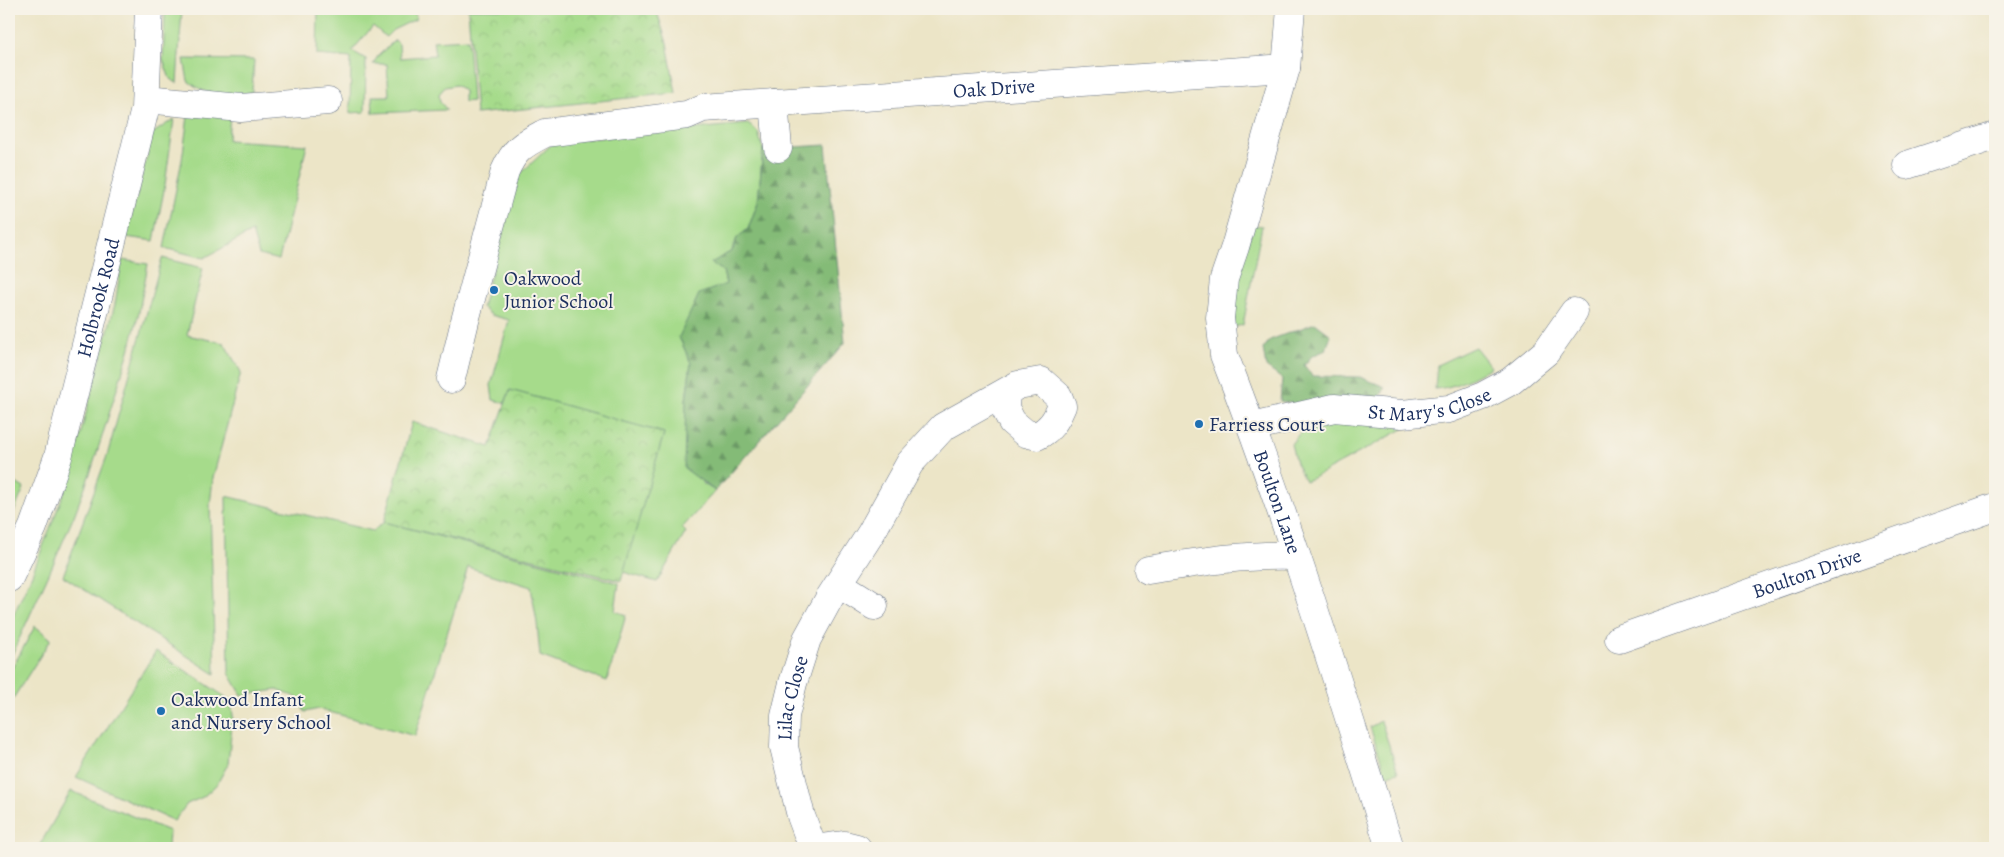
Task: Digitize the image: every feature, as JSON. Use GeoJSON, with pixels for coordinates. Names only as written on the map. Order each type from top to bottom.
{"type":"FeatureCollection","features":[{"type":"Feature","properties":{"kind":"street","name":"Holbrook Road"},"geometry":{"type":"LineString","coordinates":[[9,578],[33,527],[58,457],[145,109],[149,9]]}},
{"type":"Feature","properties":{"kind":"street","name":"Boulton Lane"},"geometry":{"type":"LineString","coordinates":[[1291,9],[1286,68],[1236,247],[1224,279],[1220,318],[1224,355],[1252,427],[1296,556],[1390,848]]}},
{"type":"Feature","properties":{"kind":"street","name":"Oak Drive"},"geometry":{"type":"LineString","coordinates":[[452,379],[465,321],[505,171],[512,156],[527,142],[545,132],[687,115],[702,108],[1286,68]]}},
{"type":"Feature","properties":{"kind":"street"},"geometry":{"type":"LineString","coordinates":[[146,99],[241,108],[328,101]]}},
{"type":"Feature","properties":{"kind":"street"},"geometry":{"type":"LineString","coordinates":[[774,103],[778,148]]}},
{"type":"Feature","properties":{"kind":"street"},"geometry":{"type":"LineString","coordinates":[[1907,165],[1995,136]]}},
{"type":"Feature","properties":{"kind":"street","name":"St Mary's Close"},"geometry":{"type":"LineString","coordinates":[[1252,427],[1334,408],[1402,414],[1449,409],[1483,396],[1511,381],[1546,352],[1574,312]]}},
{"type":"Feature","properties":{"kind":"street","name":"Lilac Close"},"geometry":{"type":"LineString","coordinates":[[813,848],[801,816],[784,747],[785,716],[807,639],[838,584],[871,533],[910,463],[943,427],[1006,392]]}},
{"type":"Feature","properties":{"kind":"street","name":"Boulton Drive"},"geometry":{"type":"LineString","coordinates":[[1619,639],[1995,507]]}},
{"type":"Feature","properties":{"kind":"street"},"geometry":{"type":"LineString","coordinates":[[1148,570],[1263,555],[1296,556]]}},
{"type":"Feature","properties":{"kind":"street"},"geometry":{"type":"LineString","coordinates":[[838,584],[874,606]]}},
{"type":"Feature","properties":{"kind":"street"},"geometry":{"type":"LineString","coordinates":[[822,848],[844,845],[857,848]]}},
{"type":"Feature","properties":{"kind":"green space"},"geometry":{"type":"Polygon","coordinates":[[[167,9],[182,9],[177,83],[170,79],[163,60],[165,14],[167,9]]]}},
{"type":"Feature","properties":{"kind":"green space"},"geometry":{"type":"Polygon","coordinates":[[[318,9],[415,9],[416,19],[393,30],[386,37],[373,26],[352,51],[366,59],[365,112],[350,113],[351,58],[317,55],[318,9]]]}},
{"type":"Feature","properties":{"kind":"green space"},"geometry":{"type":"Polygon","coordinates":[[[468,9],[656,9],[667,43],[676,93],[476,114],[468,9]]]}},
{"type":"Feature","properties":{"kind":"green space"},"geometry":{"type":"Polygon","coordinates":[[[468,39],[472,101],[464,102],[464,91],[456,85],[445,87],[439,94],[440,102],[447,110],[373,113],[372,96],[389,96],[387,64],[373,64],[378,56],[395,40],[399,44],[400,58],[435,55],[433,41],[468,39]]]}},
{"type":"Feature","properties":{"kind":"green space"},"geometry":{"type":"Polygon","coordinates":[[[184,59],[254,60],[252,92],[226,96],[204,91],[188,81],[184,59]]]}},
{"type":"Feature","properties":{"kind":"green space"},"geometry":{"type":"Polygon","coordinates":[[[230,115],[228,140],[307,145],[279,260],[259,255],[252,232],[204,258],[164,248],[182,160],[188,116],[230,115]]]}},
{"type":"Feature","properties":{"kind":"green space"},"geometry":{"type":"Polygon","coordinates":[[[174,119],[165,185],[154,241],[126,237],[153,133],[174,119]]]}},
{"type":"Feature","properties":{"kind":"green space"},"geometry":{"type":"Polygon","coordinates":[[[748,124],[758,132],[763,149],[758,202],[748,229],[737,238],[732,251],[712,263],[723,271],[726,284],[679,337],[691,363],[686,400],[702,483],[715,491],[682,528],[686,532],[657,582],[623,572],[664,433],[510,390],[505,403],[493,400],[491,385],[509,320],[491,315],[482,307],[519,175],[554,142],[748,124]]]}},
{"type":"Feature","properties":{"kind":"green space"},"geometry":{"type":"Polygon","coordinates":[[[826,145],[845,343],[715,491],[684,468],[686,400],[691,363],[679,337],[699,294],[726,284],[723,271],[711,263],[732,251],[737,238],[748,229],[758,202],[763,149],[826,145]]]}},
{"type":"Feature","properties":{"kind":"green space"},"geometry":{"type":"Polygon","coordinates":[[[1253,225],[1262,226],[1243,325],[1234,327],[1234,291],[1253,225]]]}},
{"type":"Feature","properties":{"kind":"green space"},"geometry":{"type":"Polygon","coordinates":[[[162,258],[203,268],[187,335],[224,343],[241,372],[213,478],[210,505],[215,674],[63,576],[107,456],[162,258]]]}},
{"type":"Feature","properties":{"kind":"green space"},"geometry":{"type":"Polygon","coordinates":[[[122,260],[148,264],[129,351],[92,468],[74,516],[9,661],[9,625],[32,574],[67,485],[115,304],[122,260]]]}},
{"type":"Feature","properties":{"kind":"green space"},"geometry":{"type":"Polygon","coordinates":[[[1315,323],[1331,335],[1326,350],[1312,356],[1304,365],[1312,376],[1360,377],[1385,387],[1379,400],[1303,406],[1280,401],[1282,379],[1266,367],[1263,349],[1270,340],[1315,323]]]}},
{"type":"Feature","properties":{"kind":"green space"},"geometry":{"type":"Polygon","coordinates":[[[1475,347],[1491,367],[1464,381],[1435,389],[1437,365],[1475,347]]]}},
{"type":"Feature","properties":{"kind":"green space"},"geometry":{"type":"Polygon","coordinates":[[[510,390],[664,433],[621,581],[384,522],[412,422],[490,447],[510,390]]]}},
{"type":"Feature","properties":{"kind":"green space"},"geometry":{"type":"Polygon","coordinates":[[[1323,417],[1412,424],[1305,481],[1296,463],[1291,444],[1307,424],[1323,417]]]}},
{"type":"Feature","properties":{"kind":"green space"},"geometry":{"type":"Polygon","coordinates":[[[11,480],[24,488],[9,524],[9,485],[11,480]]]}},
{"type":"Feature","properties":{"kind":"green space"},"geometry":{"type":"Polygon","coordinates":[[[226,496],[373,531],[384,522],[619,583],[615,611],[626,615],[607,681],[540,656],[531,587],[468,567],[415,736],[319,709],[305,712],[296,697],[277,690],[242,695],[229,673],[226,496]]]}},
{"type":"Feature","properties":{"kind":"green space"},"geometry":{"type":"Polygon","coordinates":[[[35,626],[51,639],[9,705],[9,674],[35,626]]]}},
{"type":"Feature","properties":{"kind":"green space"},"geometry":{"type":"Polygon","coordinates":[[[156,651],[230,700],[233,715],[228,764],[217,784],[203,797],[187,804],[174,821],[76,777],[156,651]]]}},
{"type":"Feature","properties":{"kind":"green space"},"geometry":{"type":"Polygon","coordinates":[[[1381,721],[1398,772],[1386,776],[1370,727],[1381,721]]]}},
{"type":"Feature","properties":{"kind":"green space"},"geometry":{"type":"Polygon","coordinates":[[[71,791],[169,831],[168,848],[38,848],[71,791]]]}},
{"type":"Feature","properties":{"kind":"place","name":"Oakwood Junior School"},"geometry":{"type":"Point","coordinates":[494,290]}},
{"type":"Feature","properties":{"kind":"place","name":"Farriess Court"},"geometry":{"type":"Point","coordinates":[1199,424]}},
{"type":"Feature","properties":{"kind":"place","name":"Oakwood Infant and Nursery School"},"geometry":{"type":"Point","coordinates":[161,711]}}]}
